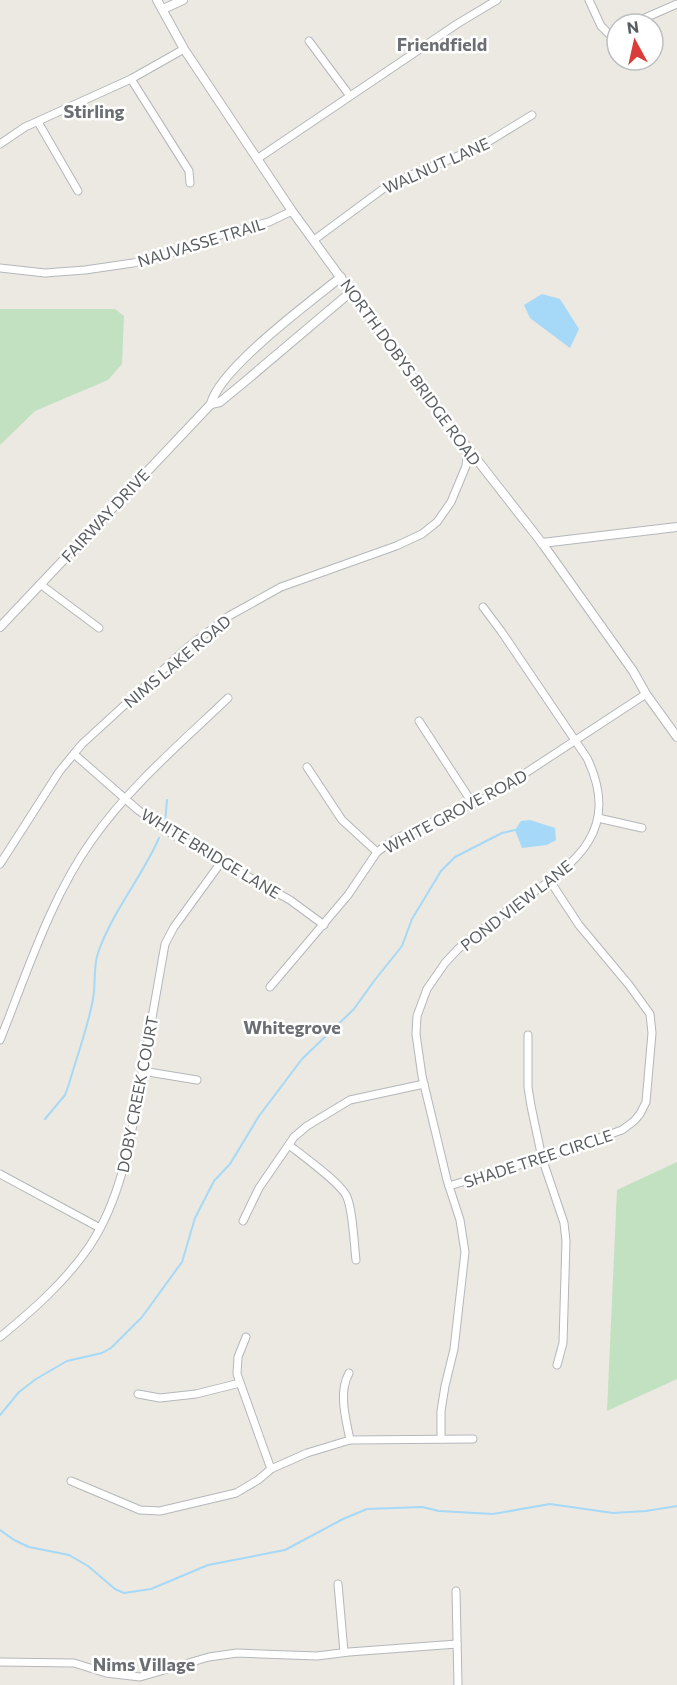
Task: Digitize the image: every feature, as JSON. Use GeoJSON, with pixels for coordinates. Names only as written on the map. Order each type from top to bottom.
{"type":"FeatureCollection","features":[{"type":"Feature","properties":{"kind":"street","name":"NORTH DOBYS BRIDGE ROAD"},"geometry":{"type":"LineString","coordinates":[[157,0],[184,49],[292,211],[421,388],[542,543],[677,737]]}},
{"type":"Feature","properties":{"kind":"street"},"geometry":{"type":"LineString","coordinates":[[163,9],[183,0]]}},
{"type":"Feature","properties":{"kind":"street"},"geometry":{"type":"LineString","coordinates":[[257,159],[497,0]]}},
{"type":"Feature","properties":{"kind":"street"},"geometry":{"type":"LineString","coordinates":[[589,0],[605,30]]}},
{"type":"Feature","properties":{"kind":"street"},"geometry":{"type":"LineString","coordinates":[[659,12],[677,4]]}},
{"type":"Feature","properties":{"kind":"street"},"geometry":{"type":"LineString","coordinates":[[309,41],[350,96]]}},
{"type":"Feature","properties":{"kind":"street"},"geometry":{"type":"LineString","coordinates":[[0,144],[25,127],[131,79],[184,49]]}},
{"type":"Feature","properties":{"kind":"street"},"geometry":{"type":"LineString","coordinates":[[131,79],[189,171],[190,183]]}},
{"type":"Feature","properties":{"kind":"street","name":"WALNUT LANE"},"geometry":{"type":"LineString","coordinates":[[314,240],[391,183],[478,148],[532,115]]}},
{"type":"Feature","properties":{"kind":"street"},"geometry":{"type":"LineString","coordinates":[[38,122],[78,190]]}},
{"type":"Feature","properties":{"kind":"street","name":"NAUVASSE TRAIL"},"geometry":{"type":"LineString","coordinates":[[0,268],[45,273],[85,270],[133,262],[179,251],[223,234],[269,222],[292,211]]}},
{"type":"Feature","properties":{"kind":"street","name":"FAIRWAY DRIVE"},"geometry":{"type":"LineString","coordinates":[[0,627],[211,404],[213,395],[233,369],[341,277]]}},
{"type":"Feature","properties":{"kind":"street","name":"FAIRWAY DRIVE"},"geometry":{"type":"LineString","coordinates":[[211,404],[220,402],[235,390],[352,291]]}},
{"type":"Feature","properties":{"kind":"street","name":"NIMS LAKE ROAD"},"geometry":{"type":"LineString","coordinates":[[0,864],[59,772],[82,744],[188,647],[229,616],[281,587],[396,546],[422,534],[437,522],[451,502],[466,466],[468,448]]}},
{"type":"Feature","properties":{"kind":"street"},"geometry":{"type":"LineString","coordinates":[[542,543],[677,526]]}},
{"type":"Feature","properties":{"kind":"street"},"geometry":{"type":"LineString","coordinates":[[40,584],[99,628]]}},
{"type":"Feature","properties":{"kind":"street","name":"POND VIEW LANE"},"geometry":{"type":"LineString","coordinates":[[441,1439],[441,1412],[454,1348],[465,1252],[460,1220],[449,1186],[424,1084],[416,1034],[417,1016],[428,989],[445,963],[472,937],[568,867],[583,851],[598,818],[599,794],[596,779],[587,758],[483,607]]}},
{"type":"Feature","properties":{"kind":"street","name":"WHITE GROVE ROAD"},"geometry":{"type":"LineString","coordinates":[[270,987],[348,896],[377,852],[395,839],[501,789],[646,694]]}},
{"type":"Feature","properties":{"kind":"street"},"geometry":{"type":"LineString","coordinates":[[0,1040],[51,915],[91,841],[114,811],[152,770],[228,698]]}},
{"type":"Feature","properties":{"kind":"street"},"geometry":{"type":"LineString","coordinates":[[419,721],[473,804]]}},
{"type":"Feature","properties":{"kind":"street","name":"WHITE BRIDGE LANE"},"geometry":{"type":"LineString","coordinates":[[74,754],[138,810],[167,831],[290,900],[324,925]]}},
{"type":"Feature","properties":{"kind":"street"},"geometry":{"type":"LineString","coordinates":[[307,768],[342,820],[377,852]]}},
{"type":"Feature","properties":{"kind":"street"},"geometry":{"type":"LineString","coordinates":[[598,818],[642,828]]}},
{"type":"Feature","properties":{"kind":"street","name":"DOBY CREEK COURT"},"geometry":{"type":"LineString","coordinates":[[0,1337],[45,1300],[70,1273],[100,1228],[119,1183],[128,1149],[165,944],[179,918],[222,861]]}},
{"type":"Feature","properties":{"kind":"street","name":"SHADE TREE CIRCLE"},"geometry":{"type":"LineString","coordinates":[[449,1186],[542,1158],[622,1130],[640,1114],[646,1102],[652,1020],[647,1009],[579,925],[550,881]]}},
{"type":"Feature","properties":{"kind":"street"},"geometry":{"type":"LineString","coordinates":[[528,1035],[528,1087],[542,1158],[564,1223],[566,1241],[563,1343],[557,1365]]}},
{"type":"Feature","properties":{"kind":"street"},"geometry":{"type":"LineString","coordinates":[[142,1071],[197,1080]]}},
{"type":"Feature","properties":{"kind":"street"},"geometry":{"type":"LineString","coordinates":[[243,1221],[259,1188],[294,1137],[307,1126],[350,1100],[424,1084]]}},
{"type":"Feature","properties":{"kind":"street"},"geometry":{"type":"LineString","coordinates":[[289,1145],[346,1195],[356,1260]]}},
{"type":"Feature","properties":{"kind":"street"},"geometry":{"type":"LineString","coordinates":[[0,1174],[100,1228]]}},
{"type":"Feature","properties":{"kind":"street"},"geometry":{"type":"LineString","coordinates":[[246,1337],[238,1357],[237,1374],[272,1469]]}},
{"type":"Feature","properties":{"kind":"street"},"geometry":{"type":"LineString","coordinates":[[349,1373],[345,1381],[344,1408],[350,1440]]}},
{"type":"Feature","properties":{"kind":"street"},"geometry":{"type":"LineString","coordinates":[[138,1394],[160,1398],[196,1394],[240,1383]]}},
{"type":"Feature","properties":{"kind":"street"},"geometry":{"type":"LineString","coordinates":[[71,1481],[140,1510],[160,1511],[236,1493],[272,1469],[307,1453],[350,1440],[472,1439]]}},
{"type":"Feature","properties":{"kind":"street"},"geometry":{"type":"LineString","coordinates":[[338,1584],[344,1652]]}},
{"type":"Feature","properties":{"kind":"street"},"geometry":{"type":"LineString","coordinates":[[456,1591],[458,1685]]}},
{"type":"Feature","properties":{"kind":"street"},"geometry":{"type":"LineString","coordinates":[[0,1662],[74,1663],[106,1673],[140,1677],[209,1657],[228,1654],[317,1656],[457,1644]]}},
{"type":"Feature","properties":{"kind":"green space"},"geometry":{"type":"Polygon","coordinates":[[[0,309],[115,309],[124,316],[122,364],[108,380],[35,411],[0,445],[0,309]]]}},
{"type":"Feature","properties":{"kind":"green space"},"geometry":{"type":"Polygon","coordinates":[[[677,1162],[677,1379],[607,1411],[617,1190],[677,1162]]]}},
{"type":"Feature","properties":{"kind":"water"},"geometry":{"type":"Polygon","coordinates":[[[542,294],[560,299],[579,329],[570,348],[530,318],[524,305],[542,294]]]}},
{"type":"Feature","properties":{"kind":"water"},"geometry":{"type":"Polygon","coordinates":[[[530,820],[555,828],[556,840],[547,845],[522,848],[515,830],[521,821],[530,820]]]}},
{"type":"Feature","properties":{"kind":"waterway"},"geometry":{"type":"LineString","coordinates":[[165,823],[167,800]]}},
{"type":"Feature","properties":{"kind":"waterway"},"geometry":{"type":"LineString","coordinates":[[0,1415],[19,1392],[36,1379],[67,1361],[102,1353],[111,1348],[142,1317],[182,1262],[195,1218],[214,1181],[230,1164],[259,1116],[302,1059],[354,1009],[402,946],[412,919],[441,871],[455,857],[502,833],[515,830]]}},
{"type":"Feature","properties":{"kind":"waterway"},"geometry":{"type":"LineString","coordinates":[[45,1119],[65,1095],[69,1084],[91,1010],[96,958],[104,938],[159,838]]}},
{"type":"Feature","properties":{"kind":"waterway"},"geometry":{"type":"LineString","coordinates":[[0,1530],[29,1547],[69,1555],[88,1566],[115,1589],[124,1593],[151,1589],[208,1565],[285,1550],[367,1509],[422,1507],[439,1511],[493,1514],[550,1504],[613,1513],[677,1506]]}},
{"type":"Feature","properties":{"kind":"district","name":"Friendfield"},"geometry":{"type":"Point","coordinates":[442,44]}},
{"type":"Feature","properties":{"kind":"district","name":"Stirling"},"geometry":{"type":"Point","coordinates":[94,111]}},
{"type":"Feature","properties":{"kind":"district","name":"Whitegrove"},"geometry":{"type":"Point","coordinates":[292,1027]}},
{"type":"Feature","properties":{"kind":"district","name":"Nims Village"},"geometry":{"type":"Point","coordinates":[144,1664]}}]}
